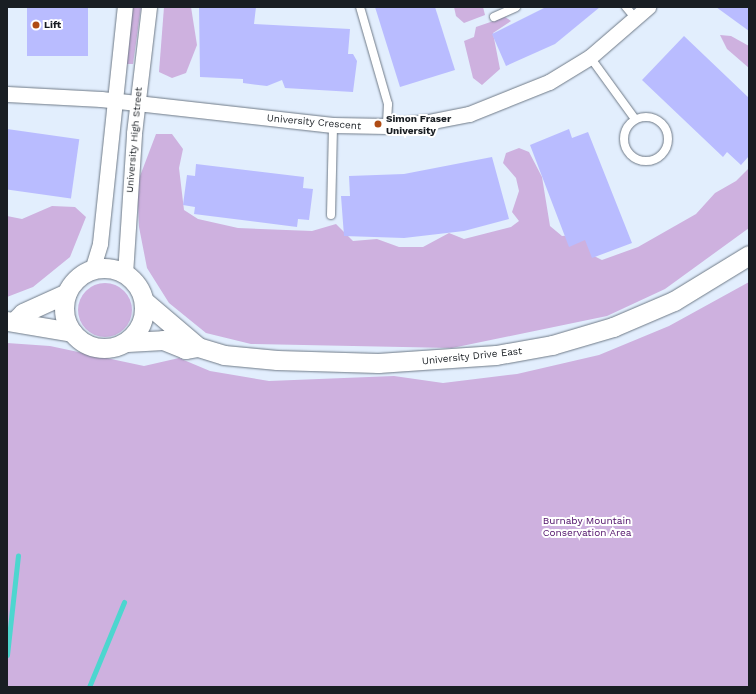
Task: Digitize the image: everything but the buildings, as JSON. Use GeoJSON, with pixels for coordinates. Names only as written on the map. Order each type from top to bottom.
{"type":"FeatureCollection","features":[{"type":"Feature","properties":{"kind":"street"},"geometry":{"type":"LineString","coordinates":[[92,270],[100,243],[125,7]]}},
{"type":"Feature","properties":{"kind":"street","name":"University High Street"},"geometry":{"type":"LineString","coordinates":[[125,274],[137,104],[149,7]]}},
{"type":"Feature","properties":{"kind":"street","name":"University Crescent"},"geometry":{"type":"LineString","coordinates":[[7,94],[116,101],[333,125],[387,126],[428,122],[490,107],[549,82],[590,57],[637,20],[648,7]]}},
{"type":"Feature","properties":{"kind":"street","name":"University Drive East"},"geometry":{"type":"LineString","coordinates":[[127,342],[146,338],[185,349],[198,347],[246,358],[378,363],[466,359],[525,351],[580,338],[651,312],[749,255]]}},
{"type":"Feature","properties":{"kind":"street"},"geometry":{"type":"LineString","coordinates":[[11,321],[72,332],[92,347],[116,347],[127,342],[142,324],[144,301],[140,290],[125,274],[103,268],[92,270],[73,283],[67,293],[64,306],[72,332]]}},
{"type":"Feature","properties":{"kind":"street"},"geometry":{"type":"LineString","coordinates":[[11,321],[23,313],[67,293]]}},
{"type":"Feature","properties":{"kind":"street","name":"University Drive East"},"geometry":{"type":"LineString","coordinates":[[144,301],[198,347]]}},
{"type":"Feature","properties":{"kind":"lane"},"geometry":{"type":"LineString","coordinates":[[360,7],[388,104],[387,126]]}},
{"type":"Feature","properties":{"kind":"lane"},"geometry":{"type":"LineString","coordinates":[[494,17],[516,7]]}},
{"type":"Feature","properties":{"kind":"lane"},"geometry":{"type":"LineString","coordinates":[[626,7],[637,20]]}},
{"type":"Feature","properties":{"kind":"lane"},"geometry":{"type":"LineString","coordinates":[[590,57],[635,119]]}},
{"type":"Feature","properties":{"kind":"lane"},"geometry":{"type":"LineString","coordinates":[[635,119],[656,119],[666,128],[668,142],[656,159],[634,158],[625,146],[625,131],[635,119]]}},
{"type":"Feature","properties":{"kind":"lane"},"geometry":{"type":"LineString","coordinates":[[331,215],[333,125]]}},
{"type":"Feature","properties":{"kind":"green space"},"geometry":{"type":"Polygon","coordinates":[[[132,7],[141,7],[133,64],[126,64],[132,7]]]}},
{"type":"Feature","properties":{"kind":"green space"},"geometry":{"type":"Polygon","coordinates":[[[164,7],[191,7],[197,45],[186,73],[172,78],[159,72],[164,7]]]}},
{"type":"Feature","properties":{"kind":"green space"},"geometry":{"type":"Polygon","coordinates":[[[454,7],[483,7],[485,15],[464,23],[456,16],[454,7]]]}},
{"type":"Feature","properties":{"kind":"green space"},"geometry":{"type":"Polygon","coordinates":[[[505,17],[511,21],[493,33],[500,69],[482,85],[473,78],[464,41],[474,37],[476,27],[505,17]]]}},
{"type":"Feature","properties":{"kind":"green space"},"geometry":{"type":"Polygon","coordinates":[[[720,35],[731,36],[749,46],[749,68],[727,49],[720,35]]]}},
{"type":"Feature","properties":{"kind":"green space"},"geometry":{"type":"Polygon","coordinates":[[[156,134],[172,134],[183,149],[179,168],[184,210],[198,219],[238,228],[312,231],[336,224],[353,241],[377,239],[399,247],[423,247],[449,233],[464,239],[511,227],[519,221],[512,212],[519,191],[516,178],[503,163],[506,153],[519,148],[529,152],[542,177],[550,226],[562,236],[578,235],[591,241],[592,255],[602,260],[638,247],[696,214],[715,193],[736,181],[749,168],[749,228],[665,289],[607,316],[452,348],[251,344],[206,333],[169,303],[147,268],[139,227],[137,184],[156,134]]]}},
{"type":"Feature","properties":{"kind":"green space"},"geometry":{"type":"Polygon","coordinates":[[[52,206],[75,207],[86,217],[70,257],[33,287],[7,297],[7,216],[22,219],[52,206]]]}},
{"type":"Feature","properties":{"kind":"green space","name":"Burnaby Mountain Conservation Area"},"geometry":{"type":"Polygon","coordinates":[[[749,282],[749,687],[7,687],[7,343],[50,346],[144,366],[179,358],[210,371],[269,381],[394,376],[443,383],[517,374],[599,355],[669,326],[749,282]]]}},
{"type":"Feature","properties":{"kind":"green space"},"geometry":{"type":"Polygon","coordinates":[[[100,283],[110,283],[120,287],[128,295],[132,305],[132,315],[128,325],[120,333],[110,337],[100,337],[90,333],[82,325],[78,315],[78,305],[82,295],[90,287],[100,283]]]}},
{"type":"Feature","properties":{"kind":"waterway"},"geometry":{"type":"LineString","coordinates":[[7,655],[18,556]]}},
{"type":"Feature","properties":{"kind":"waterway"},"geometry":{"type":"LineString","coordinates":[[89,687],[124,602]]}},
{"type":"Feature","properties":{"kind":"place","name":"Lift"},"geometry":{"type":"Point","coordinates":[36,25]}},
{"type":"Feature","properties":{"kind":"place","name":"Simon Fraser University"},"geometry":{"type":"Point","coordinates":[378,124]}}]}
